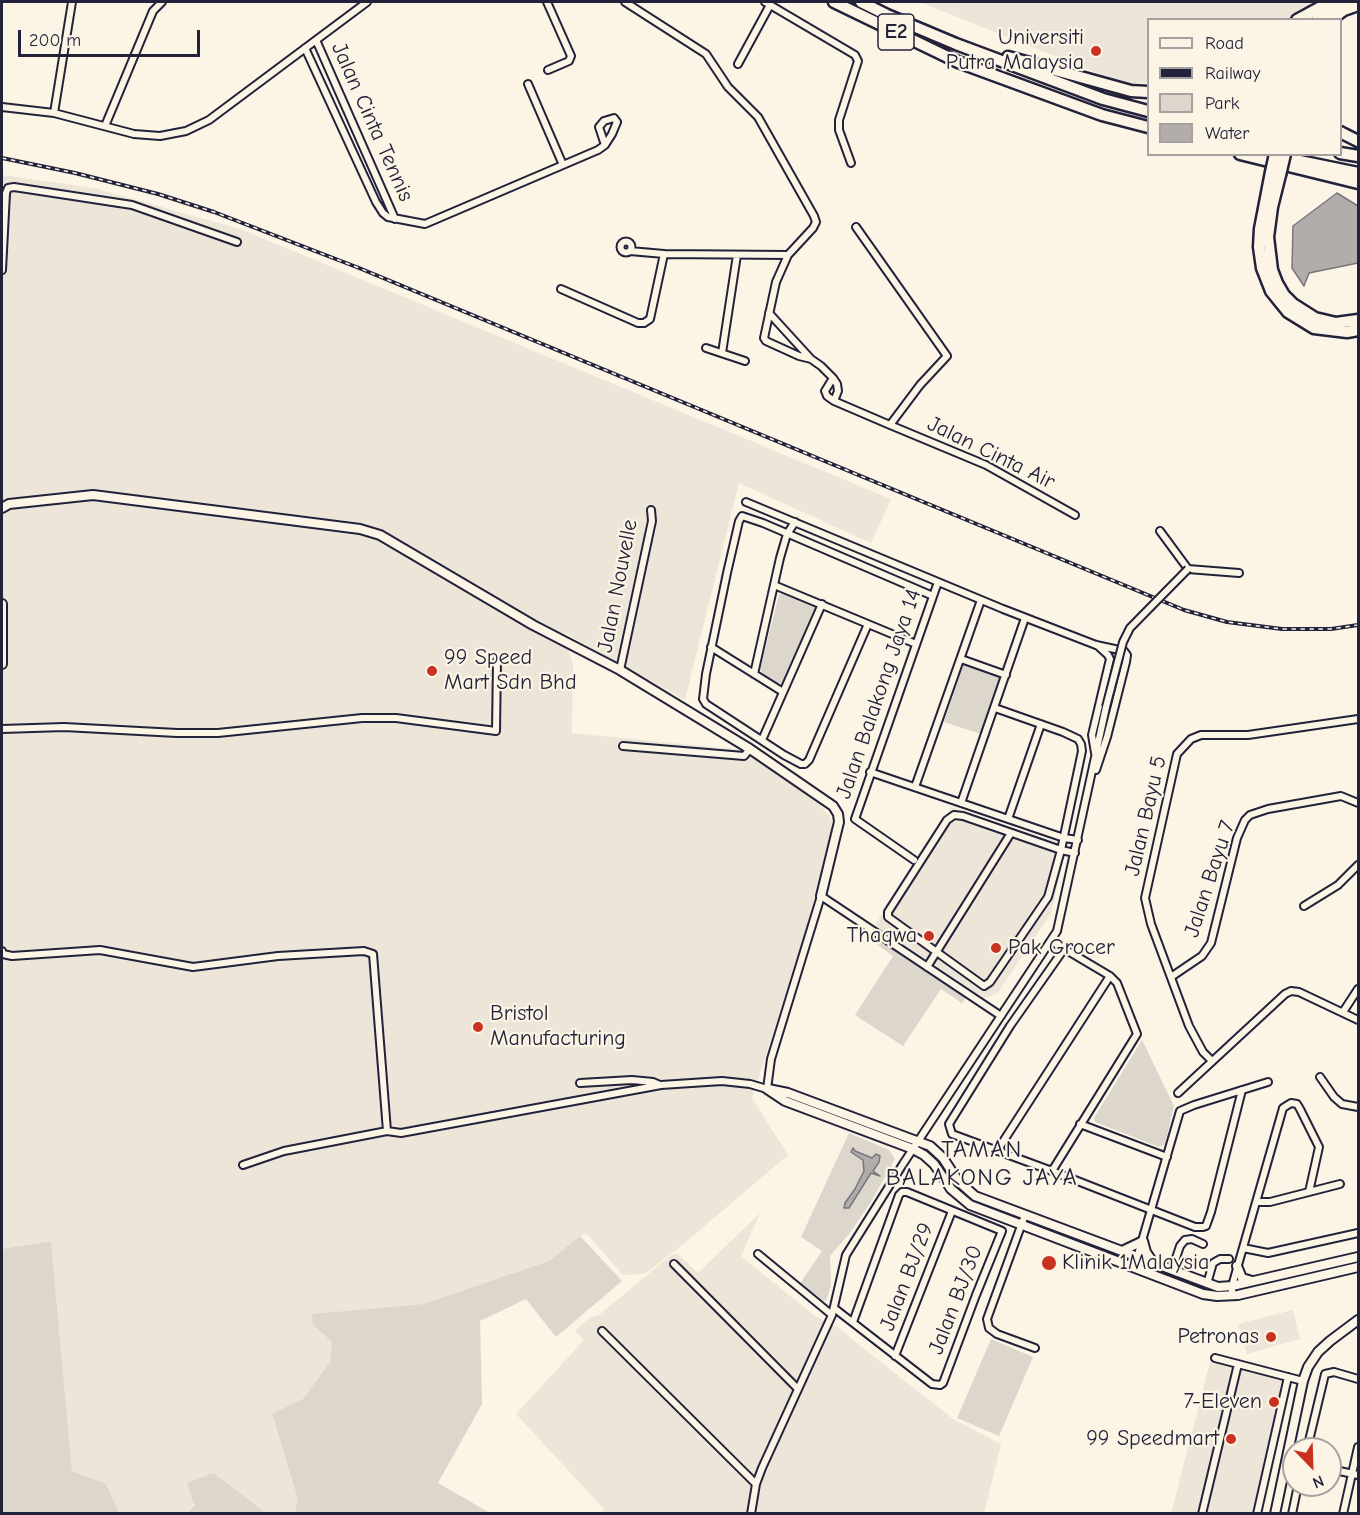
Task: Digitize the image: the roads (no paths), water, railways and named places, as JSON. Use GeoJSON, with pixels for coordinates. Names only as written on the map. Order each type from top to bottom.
{"type":"FeatureCollection","features":[{"type":"Feature","properties":{"kind":"highway","name":"E2"},"geometry":{"type":"LineString","coordinates":[[834,2],[958,62],[1102,115],[1147,126]]}},
{"type":"Feature","properties":{"kind":"highway","name":"E2"},"geometry":{"type":"LineString","coordinates":[[861,2],[956,44],[1103,99],[1147,110]]}},
{"type":"Feature","properties":{"kind":"highway"},"geometry":{"type":"LineString","coordinates":[[1301,18],[1330,2]]}},
{"type":"Feature","properties":{"kind":"highway"},"geometry":{"type":"LineString","coordinates":[[1320,18],[1344,2]]}},
{"type":"Feature","properties":{"kind":"highway"},"geometry":{"type":"LineString","coordinates":[[1333,18],[1344,10],[1359,5]]}},
{"type":"Feature","properties":{"kind":"highway"},"geometry":{"type":"LineString","coordinates":[[956,44],[990,50],[1131,91],[1147,92]]}},
{"type":"Feature","properties":{"kind":"highway"},"geometry":{"type":"LineString","coordinates":[[1342,132],[1359,141]]}},
{"type":"Feature","properties":{"kind":"highway"},"geometry":{"type":"LineString","coordinates":[[1342,153],[1359,156]]}},
{"type":"Feature","properties":{"kind":"highway"},"geometry":{"type":"LineString","coordinates":[[1248,156],[1359,183]]}},
{"type":"Feature","properties":{"kind":"highway"},"geometry":{"type":"LineString","coordinates":[[1275,156],[1268,237],[1272,270],[1277,283],[1284,296],[1315,318],[1336,323],[1359,320]]}},
{"type":"Feature","properties":{"kind":"highway"},"geometry":{"type":"LineString","coordinates":[[1278,156],[1359,173]]}},
{"type":"Feature","properties":{"kind":"highway"},"geometry":{"type":"LineString","coordinates":[[1283,156],[1275,173],[1260,229],[1259,247],[1262,268],[1271,291],[1288,312],[1314,328],[1338,332],[1359,330]]}},
{"type":"Feature","properties":{"kind":"street"},"geometry":{"type":"LineString","coordinates":[[54,112],[72,2]]}},
{"type":"Feature","properties":{"kind":"street"},"geometry":{"type":"LineString","coordinates":[[105,126],[153,11],[162,2]]}},
{"type":"Feature","properties":{"kind":"street"},"geometry":{"type":"LineString","coordinates":[[2,107],[54,112],[143,135],[160,136],[186,131],[208,120],[367,2]]}},
{"type":"Feature","properties":{"kind":"street"},"geometry":{"type":"LineString","coordinates":[[547,2],[571,56],[568,60],[548,70]]}},
{"type":"Feature","properties":{"kind":"street"},"geometry":{"type":"LineString","coordinates":[[625,2],[706,54],[728,87],[758,117],[814,216],[816,222],[788,255],[776,282],[765,340],[822,366],[833,378],[838,390],[834,401],[827,396],[825,391],[833,378]]}},
{"type":"Feature","properties":{"kind":"street"},"geometry":{"type":"LineString","coordinates":[[738,64],[767,3],[855,55],[858,61],[839,120],[839,130],[851,163]]}},
{"type":"Feature","properties":{"kind":"street","name":"Jalan Cinta Tennis"},"geometry":{"type":"LineString","coordinates":[[316,40],[395,219]]}},
{"type":"Feature","properties":{"kind":"street","name":"Jalan Cinta Tennis"},"geometry":{"type":"LineString","coordinates":[[305,48],[376,202],[383,213],[395,219],[425,224],[605,146]]}},
{"type":"Feature","properties":{"kind":"street"},"geometry":{"type":"LineString","coordinates":[[528,84],[563,165]]}},
{"type":"Feature","properties":{"kind":"street"},"geometry":{"type":"LineString","coordinates":[[2,270],[6,193],[8,188],[14,187],[132,205],[237,242]]}},
{"type":"Feature","properties":{"kind":"street"},"geometry":{"type":"LineString","coordinates":[[376,202],[385,198]]}},
{"type":"Feature","properties":{"kind":"street"},"geometry":{"type":"LineString","coordinates":[[856,226],[947,356],[920,385],[890,425]]}},
{"type":"Feature","properties":{"kind":"street"},"geometry":{"type":"LineString","coordinates":[[630,251],[663,254],[788,255]]}},
{"type":"Feature","properties":{"kind":"street"},"geometry":{"type":"LineString","coordinates":[[561,290],[638,323],[644,323],[650,319],[663,254]]}},
{"type":"Feature","properties":{"kind":"street"},"geometry":{"type":"LineString","coordinates":[[722,353],[737,255]]}},
{"type":"Feature","properties":{"kind":"street"},"geometry":{"type":"LineString","coordinates":[[769,313],[810,359]]}},
{"type":"Feature","properties":{"kind":"street"},"geometry":{"type":"LineString","coordinates":[[706,348],[745,361]]}},
{"type":"Feature","properties":{"kind":"street","name":"Jalan Cinta Air"},"geometry":{"type":"LineString","coordinates":[[834,401],[986,465],[1075,516]]}},
{"type":"Feature","properties":{"kind":"street"},"geometry":{"type":"LineString","coordinates":[[2,506],[93,495],[360,529],[380,535],[533,625],[620,670],[750,749],[823,798],[833,806],[838,814],[839,822],[821,896],[771,1059],[767,1089]]}},
{"type":"Feature","properties":{"kind":"street"},"geometry":{"type":"LineString","coordinates":[[746,502],[1025,618],[1096,645],[1124,651],[1127,655],[1107,737],[1099,765],[1092,776]]}},
{"type":"Feature","properties":{"kind":"street","name":"Jalan Nouvelle"},"geometry":{"type":"LineString","coordinates":[[620,670],[652,521],[651,510]]}},
{"type":"Feature","properties":{"kind":"street"},"geometry":{"type":"LineString","coordinates":[[868,624],[806,764],[801,764],[784,755],[706,704],[702,694],[711,646],[742,516],[933,596]]}},
{"type":"Feature","properties":{"kind":"street"},"geometry":{"type":"LineString","coordinates":[[754,674],[787,534],[795,522]]}},
{"type":"Feature","properties":{"kind":"street"},"geometry":{"type":"LineString","coordinates":[[1160,531],[1188,568],[1239,573]]}},
{"type":"Feature","properties":{"kind":"street"},"geometry":{"type":"LineString","coordinates":[[751,1514],[756,1484],[832,1315],[846,1255],[1057,931],[1122,642],[1130,628],[1188,568]]}},
{"type":"Feature","properties":{"kind":"street","name":"Jalan Balakong Jaya 14"},"geometry":{"type":"LineString","coordinates":[[914,860],[855,819],[938,582]]}},
{"type":"Feature","properties":{"kind":"street"},"geometry":{"type":"LineString","coordinates":[[774,585],[916,644]]}},
{"type":"Feature","properties":{"kind":"street"},"geometry":{"type":"LineString","coordinates":[[915,787],[981,600]]}},
{"type":"Feature","properties":{"kind":"street"},"geometry":{"type":"LineString","coordinates":[[2,604],[2,665]]}},
{"type":"Feature","properties":{"kind":"street"},"geometry":{"type":"LineString","coordinates":[[762,740],[822,604]]}},
{"type":"Feature","properties":{"kind":"street"},"geometry":{"type":"LineString","coordinates":[[961,803],[1025,618]]}},
{"type":"Feature","properties":{"kind":"street"},"geometry":{"type":"LineString","coordinates":[[1096,645],[1108,655],[1110,660],[1092,735],[1096,756]]}},
{"type":"Feature","properties":{"kind":"street"},"geometry":{"type":"LineString","coordinates":[[711,646],[783,692]]}},
{"type":"Feature","properties":{"kind":"street"},"geometry":{"type":"LineString","coordinates":[[961,659],[1006,675]]}},
{"type":"Feature","properties":{"kind":"street"},"geometry":{"type":"LineString","coordinates":[[2,729],[64,727],[218,733],[362,718],[396,718],[496,731],[498,662]]}},
{"type":"Feature","properties":{"kind":"street"},"geometry":{"type":"LineString","coordinates":[[995,708],[1078,739],[1082,744],[1064,838],[1061,850],[1048,897],[988,985],[984,986],[888,917],[888,912],[947,820],[954,815],[963,816],[1061,850],[1075,853]]}},
{"type":"Feature","properties":{"kind":"street","name":"Jalan Bayu 5"},"geometry":{"type":"LineString","coordinates":[[1212,1061],[1197,1042],[1151,924],[1145,898],[1173,764],[1183,746],[1191,739],[1201,735],[1248,735],[1359,719]]}},
{"type":"Feature","properties":{"kind":"street"},"geometry":{"type":"LineString","coordinates":[[1008,819],[1041,724]]}},
{"type":"Feature","properties":{"kind":"street"},"geometry":{"type":"LineString","coordinates":[[623,746],[744,756],[750,749]]}},
{"type":"Feature","properties":{"kind":"street"},"geometry":{"type":"LineString","coordinates":[[870,772],[1064,838],[1078,840]]}},
{"type":"Feature","properties":{"kind":"street","name":"Jalan Bayu 7"},"geometry":{"type":"LineString","coordinates":[[1171,978],[1202,956],[1211,944],[1237,838],[1245,820],[1250,815],[1268,809],[1341,796],[1359,803]]}},
{"type":"Feature","properties":{"kind":"street"},"geometry":{"type":"LineString","coordinates":[[927,967],[1011,833]]}},
{"type":"Feature","properties":{"kind":"street"},"geometry":{"type":"LineString","coordinates":[[1304,906],[1338,885],[1359,865]]}},
{"type":"Feature","properties":{"kind":"street"},"geometry":{"type":"LineString","coordinates":[[821,896],[1001,1016]]}},
{"type":"Feature","properties":{"kind":"street"},"geometry":{"type":"LineString","coordinates":[[1051,941],[1110,976],[1117,983],[1137,1034],[1052,1170]]}},
{"type":"Feature","properties":{"kind":"street"},"geometry":{"type":"LineString","coordinates":[[1064,949],[1010,1026],[950,1124],[952,1134],[1052,1170],[1196,1227],[1206,1226],[1242,1090]]}},
{"type":"Feature","properties":{"kind":"street"},"geometry":{"type":"LineString","coordinates":[[2,951],[3,954],[12,956],[69,950],[100,950],[193,967],[278,956],[364,951],[373,954],[387,1131]]}},
{"type":"Feature","properties":{"kind":"street"},"geometry":{"type":"LineString","coordinates":[[997,1150],[1110,976]]}},
{"type":"Feature","properties":{"kind":"street"},"geometry":{"type":"LineString","coordinates":[[1343,1012],[1359,989]]}},
{"type":"Feature","properties":{"kind":"street"},"geometry":{"type":"LineString","coordinates":[[1178,1093],[1291,991],[1299,992],[1359,1020]]}},
{"type":"Feature","properties":{"kind":"street"},"geometry":{"type":"LineString","coordinates":[[1320,1077],[1342,1104],[1359,1107]]}},
{"type":"Feature","properties":{"kind":"street"},"geometry":{"type":"LineString","coordinates":[[580,1083],[632,1080],[661,1085]]}},
{"type":"Feature","properties":{"kind":"street"},"geometry":{"type":"LineString","coordinates":[[243,1165],[284,1151],[387,1131],[401,1133],[661,1085],[722,1081],[750,1084],[788,1093],[919,1140],[938,1152],[958,1181],[975,1196],[1207,1284],[1218,1287],[1232,1286],[1359,1257]]}},
{"type":"Feature","properties":{"kind":"street"},"geometry":{"type":"LineString","coordinates":[[1134,1268],[1180,1111],[1268,1082]]}},
{"type":"Feature","properties":{"kind":"street"},"geometry":{"type":"LineString","coordinates":[[767,1089],[785,1101],[913,1149],[934,1164],[951,1189],[970,1205],[1203,1294],[1232,1296],[1359,1267]]}},
{"type":"Feature","properties":{"kind":"street"},"geometry":{"type":"LineString","coordinates":[[1232,1296],[1237,1266],[1283,1108],[1292,1103],[1297,1104],[1319,1147],[1309,1192]]}},
{"type":"Feature","properties":{"kind":"street"},"geometry":{"type":"LineString","coordinates":[[1080,1124],[1167,1157]]}},
{"type":"Feature","properties":{"kind":"street"},"geometry":{"type":"LineString","coordinates":[[1257,1202],[1270,1202],[1340,1184]]}},
{"type":"Feature","properties":{"kind":"street"},"geometry":{"type":"LineString","coordinates":[[853,1322],[902,1192],[952,1211]]}},
{"type":"Feature","properties":{"kind":"street","name":"Jalan BJ/30"},"geometry":{"type":"LineString","coordinates":[[895,1356],[932,1384],[936,1386],[943,1383],[1002,1231],[952,1211]]}},
{"type":"Feature","properties":{"kind":"street","name":"Jalan BJ/29"},"geometry":{"type":"LineString","coordinates":[[895,1356],[952,1211]]}},
{"type":"Feature","properties":{"kind":"street"},"geometry":{"type":"LineString","coordinates":[[1025,1215],[987,1319],[989,1328],[997,1334],[1035,1348]]}},
{"type":"Feature","properties":{"kind":"street"},"geometry":{"type":"LineString","coordinates":[[1243,1248],[1268,1253],[1359,1233]]}},
{"type":"Feature","properties":{"kind":"street"},"geometry":{"type":"LineString","coordinates":[[1172,1270],[1180,1246],[1185,1240],[1191,1239],[1203,1244]]}},
{"type":"Feature","properties":{"kind":"street"},"geometry":{"type":"LineString","coordinates":[[1122,1251],[1143,1241]]}},
{"type":"Feature","properties":{"kind":"street"},"geometry":{"type":"LineString","coordinates":[[1143,1241],[1146,1252],[1153,1262]]}},
{"type":"Feature","properties":{"kind":"street"},"geometry":{"type":"LineString","coordinates":[[758,1254],[832,1315]]}},
{"type":"Feature","properties":{"kind":"street"},"geometry":{"type":"LineString","coordinates":[[1207,1284],[1214,1263],[1220,1259],[1229,1259]]}},
{"type":"Feature","properties":{"kind":"street"},"geometry":{"type":"LineString","coordinates":[[674,1264],[798,1389]]}},
{"type":"Feature","properties":{"kind":"street"},"geometry":{"type":"LineString","coordinates":[[1237,1266],[1242,1278],[1253,1282]]}},
{"type":"Feature","properties":{"kind":"street"},"geometry":{"type":"LineString","coordinates":[[834,1308],[895,1356]]}},
{"type":"Feature","properties":{"kind":"street"},"geometry":{"type":"LineString","coordinates":[[1294,1437],[1303,1381],[1308,1367],[1318,1352],[1359,1320]]}},
{"type":"Feature","properties":{"kind":"street"},"geometry":{"type":"LineString","coordinates":[[602,1331],[756,1484]]}},
{"type":"Feature","properties":{"kind":"street"},"geometry":{"type":"LineString","coordinates":[[1215,1358],[1303,1381]]}},
{"type":"Feature","properties":{"kind":"street"},"geometry":{"type":"LineString","coordinates":[[1202,1514],[1238,1364]]}},
{"type":"Feature","properties":{"kind":"street"},"geometry":{"type":"LineString","coordinates":[[1310,1437],[1325,1374],[1334,1372],[1359,1379]]}},
{"type":"Feature","properties":{"kind":"street"},"geometry":{"type":"LineString","coordinates":[[1257,1514],[1288,1377]]}},
{"type":"Feature","properties":{"kind":"street"},"geometry":{"type":"LineString","coordinates":[[1343,1514],[1355,1475],[1359,1447]]}},
{"type":"Feature","properties":{"kind":"street"},"geometry":{"type":"LineString","coordinates":[[1275,1514],[1282,1488]]}},
{"type":"Feature","properties":{"kind":"street"},"geometry":{"type":"LineString","coordinates":[[1292,1514],[1296,1497]]}},
{"type":"Feature","properties":{"kind":"water"},"geometry":{"type":"Polygon","coordinates":[[[1337,193],[1358,206],[1358,263],[1309,273],[1304,286],[1292,268],[1293,226],[1337,193]]]}},
{"type":"Feature","properties":{"kind":"water"},"geometry":{"type":"Polygon","coordinates":[[[853,1148],[872,1158],[876,1154],[880,1156],[873,1171],[880,1176],[871,1173],[849,1208],[844,1208],[864,1171],[863,1160],[851,1152],[853,1148]]]}},
{"type":"Feature","properties":{"kind":"railway"},"geometry":{"type":"LineString","coordinates":[[2,158],[158,194],[214,212],[359,268],[1184,610],[1227,622],[1282,629],[1331,629],[1358,625]]}},
{"type":"Feature","properties":{"kind":"place","name":"Universiti Putra Malaysia"},"geometry":{"type":"Point","coordinates":[1096,51]}},
{"type":"Feature","properties":{"kind":"place","name":"99 Speed Mart Sdn Bhd"},"geometry":{"type":"Point","coordinates":[432,671]}},
{"type":"Feature","properties":{"kind":"place","name":"Thaqwa"},"geometry":{"type":"Point","coordinates":[929,936]}},
{"type":"Feature","properties":{"kind":"place","name":"Pak Grocer"},"geometry":{"type":"Point","coordinates":[996,948]}},
{"type":"Feature","properties":{"kind":"place","name":"Bristol Manufacturing"},"geometry":{"type":"Point","coordinates":[478,1027]}},
{"type":"Feature","properties":{"kind":"place","name":"Klinik 1Malaysia"},"geometry":{"type":"Point","coordinates":[1049,1263]}},
{"type":"Feature","properties":{"kind":"place","name":"Petronas"},"geometry":{"type":"Point","coordinates":[1271,1337]}},
{"type":"Feature","properties":{"kind":"place","name":"7-Eleven"},"geometry":{"type":"Point","coordinates":[1274,1402]}},
{"type":"Feature","properties":{"kind":"place","name":"99 Speedmart"},"geometry":{"type":"Point","coordinates":[1231,1439]}},
{"type":"Feature","properties":{"kind":"district","name":"TAMAN BALAKONG JAYA"},"geometry":{"type":"Point","coordinates":[982,1164]}}]}
